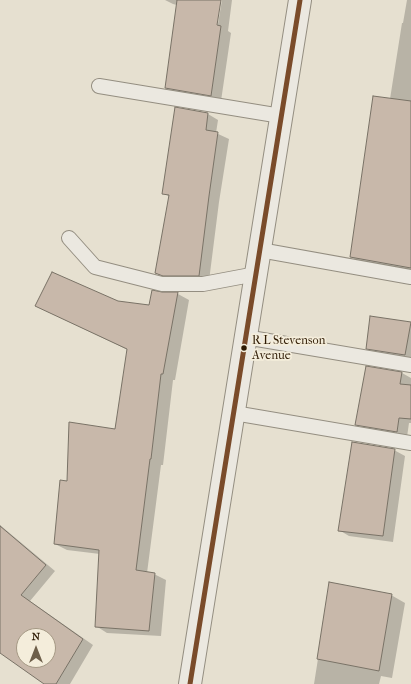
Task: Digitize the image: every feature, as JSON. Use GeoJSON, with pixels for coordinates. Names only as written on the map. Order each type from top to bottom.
{"type":"FeatureCollection","features":[{"type":"Feature","properties":{"kind":"street"},"geometry":{"type":"LineString","coordinates":[[190,684],[300,0]]}},
{"type":"Feature","properties":{"kind":"lane"},"geometry":{"type":"LineString","coordinates":[[99,86],[281,116]]}},
{"type":"Feature","properties":{"kind":"lane"},"geometry":{"type":"LineString","coordinates":[[69,238],[95,267],[162,284],[203,284],[256,274]]}},
{"type":"Feature","properties":{"kind":"lane"},"geometry":{"type":"LineString","coordinates":[[260,250],[411,277]]}},
{"type":"Feature","properties":{"kind":"lane"},"geometry":{"type":"LineString","coordinates":[[246,337],[411,365]]}},
{"type":"Feature","properties":{"kind":"lane"},"geometry":{"type":"LineString","coordinates":[[234,413],[411,443]]}},
{"type":"Feature","properties":{"kind":"building"},"geometry":{"type":"Polygon","coordinates":[[[177,0],[221,0],[217,25],[221,26],[211,96],[165,88],[177,0]]]}},
{"type":"Feature","properties":{"kind":"building"},"geometry":{"type":"Polygon","coordinates":[[[373,96],[411,101],[411,268],[350,257],[373,96]]]}},
{"type":"Feature","properties":{"kind":"building"},"geometry":{"type":"Polygon","coordinates":[[[175,107],[208,113],[206,130],[218,132],[199,276],[163,276],[155,273],[169,195],[162,194],[175,107]]]}},
{"type":"Feature","properties":{"kind":"building"},"geometry":{"type":"Polygon","coordinates":[[[52,272],[118,301],[149,305],[152,290],[162,292],[178,292],[163,374],[161,374],[136,570],[155,573],[149,631],[95,627],[99,550],[54,544],[60,480],[67,481],[69,422],[115,429],[127,349],[35,306],[52,272]]]}},
{"type":"Feature","properties":{"kind":"building"},"geometry":{"type":"Polygon","coordinates":[[[370,316],[411,322],[405,355],[366,349],[370,316]]]}},
{"type":"Feature","properties":{"kind":"building"},"geometry":{"type":"Polygon","coordinates":[[[366,366],[402,372],[400,384],[411,385],[411,419],[399,418],[397,432],[355,425],[366,366]]]}},
{"type":"Feature","properties":{"kind":"building"},"geometry":{"type":"Polygon","coordinates":[[[352,442],[395,449],[383,536],[338,531],[352,442]]]}},
{"type":"Feature","properties":{"kind":"building"},"geometry":{"type":"Polygon","coordinates":[[[0,526],[46,565],[21,595],[83,639],[56,684],[44,684],[21,668],[56,668],[56,628],[16,628],[16,664],[0,653],[0,526]]]}},
{"type":"Feature","properties":{"kind":"building"},"geometry":{"type":"Polygon","coordinates":[[[329,582],[392,594],[379,671],[317,659],[329,582]]]}},
{"type":"Feature","properties":{"kind":"transit line"},"geometry":{"type":"LineString","coordinates":[[190,684],[300,0]]}},
{"type":"Feature","properties":{"kind":"place","name":"R L Stevenson Avenue"},"geometry":{"type":"Point","coordinates":[244,348]}}]}
